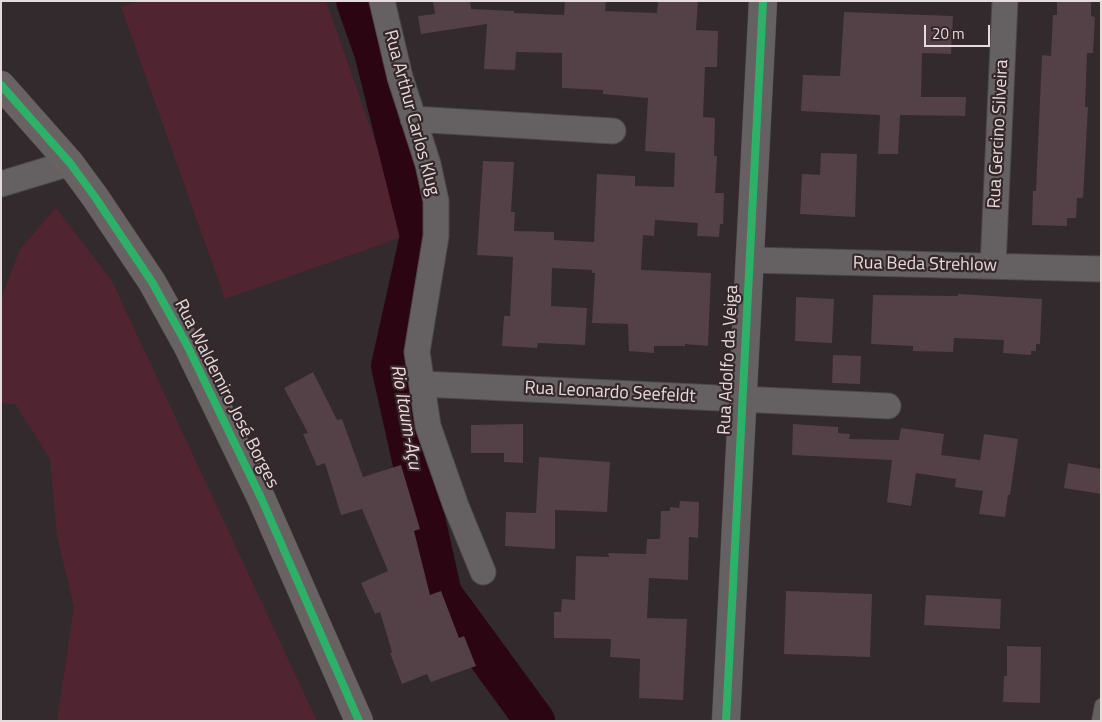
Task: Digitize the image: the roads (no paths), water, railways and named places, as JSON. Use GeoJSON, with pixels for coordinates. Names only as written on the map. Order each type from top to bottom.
{"type":"FeatureCollection","features":[{"type":"Feature","properties":{"kind":"main road","name":"Rua Waldemiro José Borges"},"geometry":{"type":"LineString","coordinates":[[1,85],[70,163],[152,282],[187,345],[262,500],[359,721]]}},
{"type":"Feature","properties":{"kind":"street","name":"Rua Arthur Carlos Klug"},"geometry":{"type":"LineString","coordinates":[[382,1],[400,77],[428,164],[436,201],[436,236],[417,352],[428,426],[456,506],[483,572]]}},
{"type":"Feature","properties":{"kind":"street","name":"Rua Adolfo da Veiga"},"geometry":{"type":"LineString","coordinates":[[726,721],[763,1]]}},
{"type":"Feature","properties":{"kind":"street","name":"Rua Gercino Silveira"},"geometry":{"type":"LineString","coordinates":[[993,266],[1005,1]]}},
{"type":"Feature","properties":{"kind":"street"},"geometry":{"type":"LineString","coordinates":[[413,119],[613,131]]}},
{"type":"Feature","properties":{"kind":"street"},"geometry":{"type":"LineString","coordinates":[[1,184],[70,163]]}},
{"type":"Feature","properties":{"kind":"street","name":"Rua Beda Strehlow"},"geometry":{"type":"LineString","coordinates":[[750,260],[1101,269]]}},
{"type":"Feature","properties":{"kind":"street","name":"Rua Leonardo Seefeldt"},"geometry":{"type":"LineString","coordinates":[[422,384],[888,406]]}},
{"type":"Feature","properties":{"kind":"lane"},"geometry":{"type":"LineString","coordinates":[[1098,721],[1101,705]]}},
{"type":"Feature","properties":{"kind":"waterway","name":"Rio Itaum-Açu"},"geometry":{"type":"LineString","coordinates":[[356,1],[374,52],[420,236],[391,366],[442,594],[535,721]]}}]}
